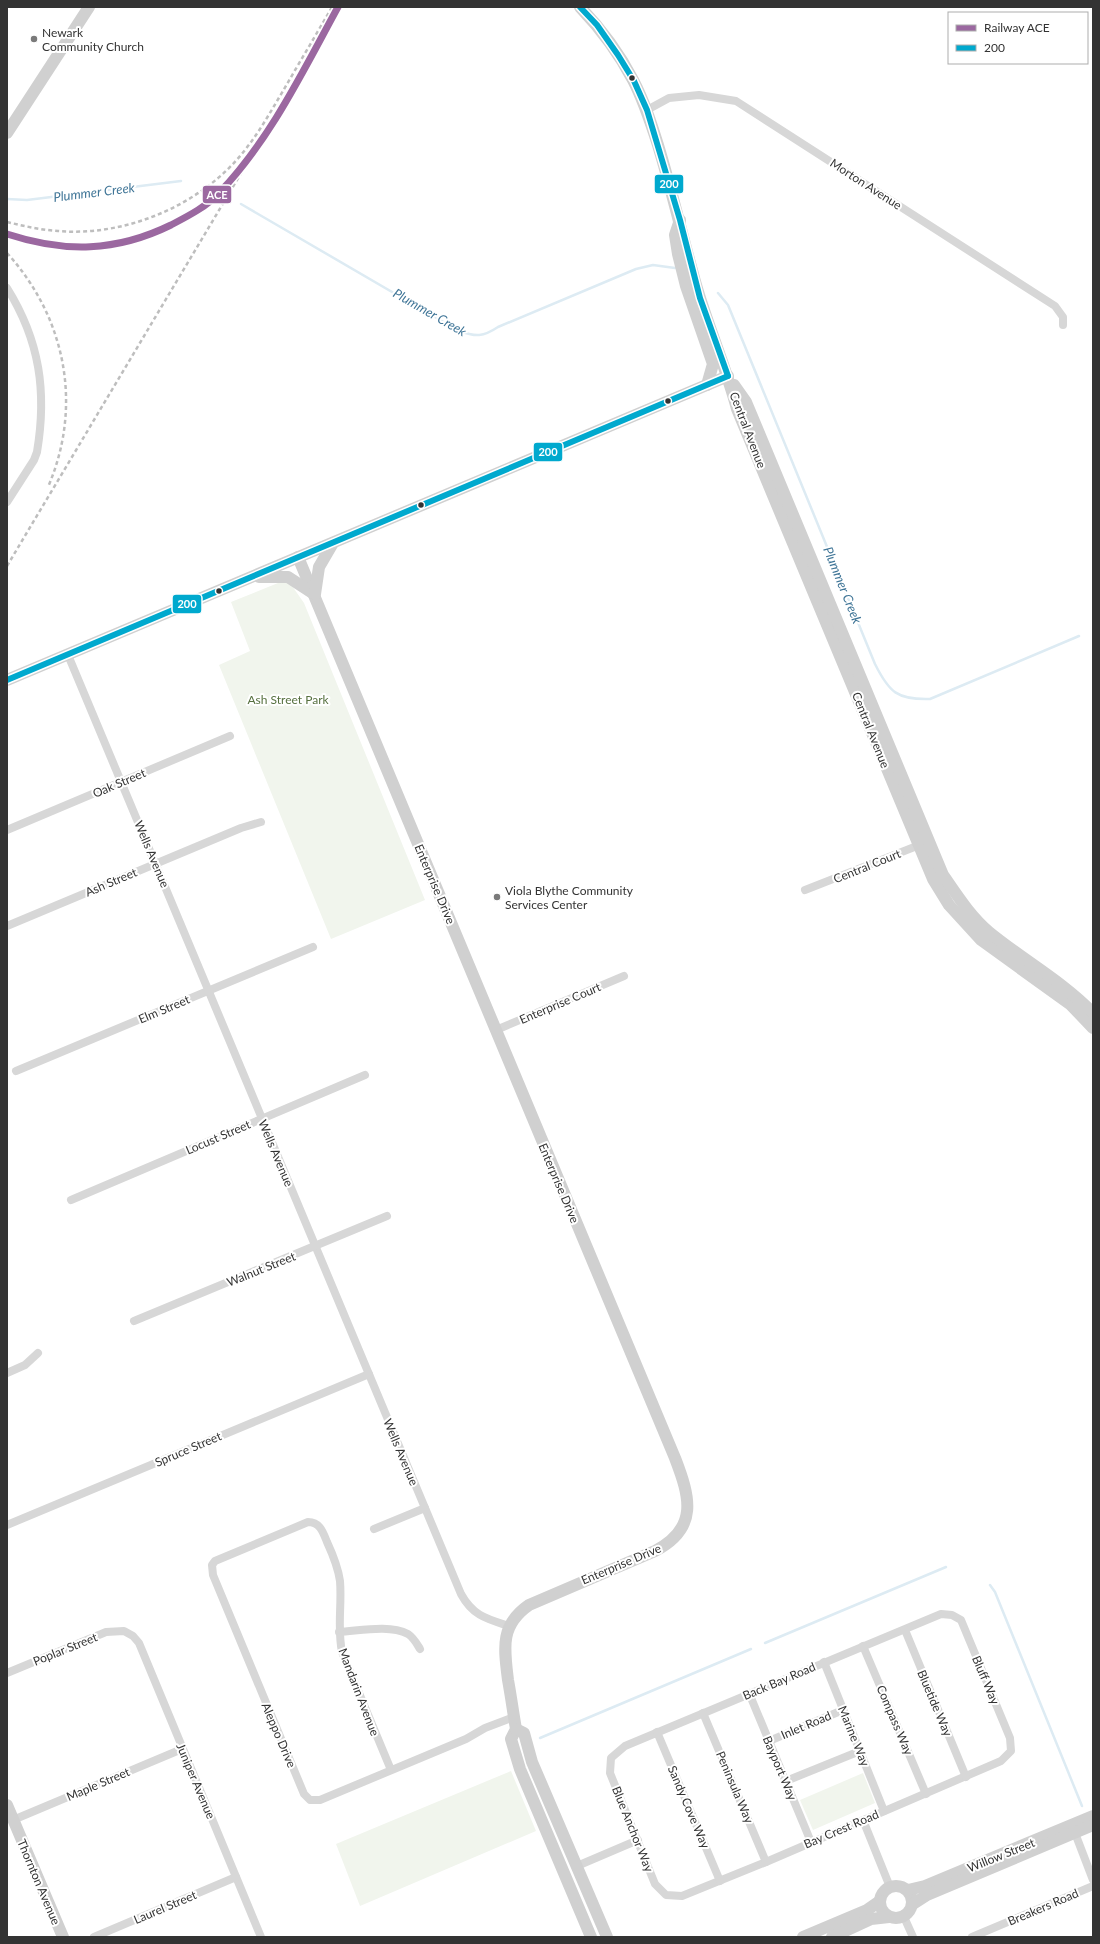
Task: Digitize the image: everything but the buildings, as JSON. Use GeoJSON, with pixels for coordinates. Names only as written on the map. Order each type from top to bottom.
{"type":"FeatureCollection","features":[{"type":"Feature","properties":{"kind":"street"},"geometry":{"type":"LineString","coordinates":[[7,133],[89,7]]}},
{"type":"Feature","properties":{"kind":"street","name":"Central Avenue"},"geometry":{"type":"LineString","coordinates":[[580,7],[597,25],[618,55],[634,81],[647,110],[680,220],[700,298],[728,376],[737,409],[924,844],[943,875],[972,915],[990,932],[1076,996],[1093,1013]]}},
{"type":"Feature","properties":{"kind":"street","name":"Morton Avenue"},"geometry":{"type":"LineString","coordinates":[[647,110],[669,98],[699,95],[736,101],[1055,306],[1063,317],[1063,325]]}},
{"type":"Feature","properties":{"kind":"street"},"geometry":{"type":"LineString","coordinates":[[680,220],[675,235],[678,254],[686,286],[712,364],[707,385]]}},
{"type":"Feature","properties":{"kind":"street"},"geometry":{"type":"LineString","coordinates":[[7,288],[25,321],[32,340],[38,363],[42,396],[37,452],[34,460],[7,502]]}},
{"type":"Feature","properties":{"kind":"street"},"geometry":{"type":"LineString","coordinates":[[7,680],[728,376]]}},
{"type":"Feature","properties":{"kind":"street"},"geometry":{"type":"LineString","coordinates":[[315,595],[316,574],[333,543]]}},
{"type":"Feature","properties":{"kind":"street","name":"Enterprise Drive"},"geometry":{"type":"LineString","coordinates":[[298,557],[685,1484],[688,1507],[679,1531],[673,1540],[664,1546],[540,1599],[521,1610],[509,1626],[506,1636],[505,1656],[515,1723],[511,1738],[520,1769],[591,1937]]}},
{"type":"Feature","properties":{"kind":"street"},"geometry":{"type":"LineString","coordinates":[[253,577],[288,577],[315,595]]}},
{"type":"Feature","properties":{"kind":"street","name":"Wells Avenue"},"geometry":{"type":"LineString","coordinates":[[68,655],[466,1604],[482,1617],[509,1626]]}},
{"type":"Feature","properties":{"kind":"street","name":"Oak Street"},"geometry":{"type":"LineString","coordinates":[[7,830],[230,736]]}},
{"type":"Feature","properties":{"kind":"street","name":"Ash Street"},"geometry":{"type":"LineString","coordinates":[[7,926],[241,828],[261,822]]}},
{"type":"Feature","properties":{"kind":"street","name":"Central Avenue"},"geometry":{"type":"LineString","coordinates":[[924,844],[933,879],[949,905],[968,927],[982,940],[1071,1005],[1093,1028]]}},
{"type":"Feature","properties":{"kind":"street","name":"Central Court"},"geometry":{"type":"LineString","coordinates":[[805,890],[924,844]]}},
{"type":"Feature","properties":{"kind":"street","name":"Elm Street"},"geometry":{"type":"LineString","coordinates":[[16,1071],[313,947]]}},
{"type":"Feature","properties":{"kind":"street","name":"Enterprise Court"},"geometry":{"type":"LineString","coordinates":[[496,1030],[624,976]]}},
{"type":"Feature","properties":{"kind":"street","name":"Locust Street"},"geometry":{"type":"LineString","coordinates":[[71,1200],[365,1075]]}},
{"type":"Feature","properties":{"kind":"street","name":"Walnut Street"},"geometry":{"type":"LineString","coordinates":[[134,1321],[387,1216]]}},
{"type":"Feature","properties":{"kind":"street"},"geometry":{"type":"LineString","coordinates":[[7,1373],[25,1365],[38,1353]]}},
{"type":"Feature","properties":{"kind":"street","name":"Spruce Street"},"geometry":{"type":"LineString","coordinates":[[7,1525],[369,1374]]}},
{"type":"Feature","properties":{"kind":"street"},"geometry":{"type":"LineString","coordinates":[[374,1529],[425,1508]]}},
{"type":"Feature","properties":{"kind":"street","name":"Mandarin Avenue"},"geometry":{"type":"LineString","coordinates":[[313,1522],[321,1528],[338,1570],[340,1582],[339,1632],[346,1664],[391,1770]]}},
{"type":"Feature","properties":{"kind":"street","name":"Aleppo Drive"},"geometry":{"type":"LineString","coordinates":[[313,1522],[301,1524],[219,1558],[212,1566],[213,1575],[307,1798],[310,1800],[320,1800],[466,1738],[486,1728],[515,1723]]}},
{"type":"Feature","properties":{"kind":"street","name":"Back Bay Road"},"geometry":{"type":"LineString","coordinates":[[611,1758],[624,1746],[749,1693],[941,1614],[952,1615]]}},
{"type":"Feature","properties":{"kind":"street","name":"Bluff Way"},"geometry":{"type":"LineString","coordinates":[[952,1615],[961,1620],[1010,1738],[1011,1751]]}},
{"type":"Feature","properties":{"kind":"street"},"geometry":{"type":"LineString","coordinates":[[339,1632],[385,1630],[398,1631],[410,1635],[420,1649]]}},
{"type":"Feature","properties":{"kind":"street","name":"Bluetide Way"},"geometry":{"type":"LineString","coordinates":[[905,1630],[966,1777]]}},
{"type":"Feature","properties":{"kind":"street","name":"Poplar Street"},"geometry":{"type":"LineString","coordinates":[[7,1673],[106,1632],[124,1631]]}},
{"type":"Feature","properties":{"kind":"street","name":"Juniper Avenue"},"geometry":{"type":"LineString","coordinates":[[124,1631],[133,1636],[139,1643],[261,1937]]}},
{"type":"Feature","properties":{"kind":"street","name":"Compass Way"},"geometry":{"type":"LineString","coordinates":[[864,1646],[926,1794]]}},
{"type":"Feature","properties":{"kind":"street","name":"Marine Way"},"geometry":{"type":"LineString","coordinates":[[824,1662],[884,1811]]}},
{"type":"Feature","properties":{"kind":"street","name":"Bayport Way"},"geometry":{"type":"LineString","coordinates":[[749,1693],[812,1842]]}},
{"type":"Feature","properties":{"kind":"street","name":"Inlet Road"},"geometry":{"type":"LineString","coordinates":[[769,1741],[843,1710]]}},
{"type":"Feature","properties":{"kind":"street","name":"Peninsula Way"},"geometry":{"type":"LineString","coordinates":[[703,1713],[766,1862]]}},
{"type":"Feature","properties":{"kind":"street","name":"Enterprise Drive"},"geometry":{"type":"LineString","coordinates":[[515,1723],[524,1732],[532,1762],[608,1937]]}},
{"type":"Feature","properties":{"kind":"street","name":"Sandy Cove Way"},"geometry":{"type":"LineString","coordinates":[[657,1732],[720,1881]]}},
{"type":"Feature","properties":{"kind":"street","name":"Maple Street"},"geometry":{"type":"LineString","coordinates":[[13,1820],[182,1749]]}},
{"type":"Feature","properties":{"kind":"street"},"geometry":{"type":"LineString","coordinates":[[786,1781],[860,1751]]}},
{"type":"Feature","properties":{"kind":"street","name":"Bay Crest Road"},"geometry":{"type":"LineString","coordinates":[[666,1895],[682,1896],[766,1862],[1002,1761],[1011,1751]]}},
{"type":"Feature","properties":{"kind":"street","name":"Blue Anchor Way"},"geometry":{"type":"LineString","coordinates":[[611,1758],[610,1773],[655,1884],[666,1895]]}},
{"type":"Feature","properties":{"kind":"street","name":"Thornton Avenue"},"geometry":{"type":"LineString","coordinates":[[7,1804],[63,1937]]}},
{"type":"Feature","properties":{"kind":"street","name":"Willow Street"},"geometry":{"type":"LineString","coordinates":[[908,1890],[925,1886],[1093,1816]]}},
{"type":"Feature","properties":{"kind":"street"},"geometry":{"type":"LineString","coordinates":[[862,1820],[890,1887]]}},
{"type":"Feature","properties":{"kind":"street","name":"Willow Street"},"geometry":{"type":"LineString","coordinates":[[913,1904],[927,1895],[1093,1826]]}},
{"type":"Feature","properties":{"kind":"street"},"geometry":{"type":"LineString","coordinates":[[1075,1833],[1093,1880]]}},
{"type":"Feature","properties":{"kind":"street"},"geometry":{"type":"LineString","coordinates":[[577,1866],[638,1840]]}},
{"type":"Feature","properties":{"kind":"street","name":"Laurel Street"},"geometry":{"type":"LineString","coordinates":[[94,1937],[236,1877]]}},
{"type":"Feature","properties":{"kind":"street"},"geometry":{"type":"LineString","coordinates":[[803,1937],[867,1910],[880,1901],[885,1891],[890,1887],[899,1886],[908,1890],[913,1899],[912,1909],[900,1919],[889,1917],[871,1919],[832,1937]]}},
{"type":"Feature","properties":{"kind":"street","name":"Breakers Road"},"geometry":{"type":"LineString","coordinates":[[972,1937],[1093,1886]]}},
{"type":"Feature","properties":{"kind":"street"},"geometry":{"type":"LineString","coordinates":[[880,1901],[882,1910],[889,1917]]}},
{"type":"Feature","properties":{"kind":"street"},"geometry":{"type":"LineString","coordinates":[[904,1917],[913,1937]]}},
{"type":"Feature","properties":{"kind":"green space","name":"Ash Street Park"},"geometry":{"type":"Polygon","coordinates":[[[278,583],[290,583],[304,603],[425,900],[331,939],[219,665],[250,651],[231,602],[278,583]]]}},
{"type":"Feature","properties":{"kind":"green space"},"geometry":{"type":"Polygon","coordinates":[[[511,1771],[536,1831],[360,1906],[336,1844],[511,1771]]]}},
{"type":"Feature","properties":{"kind":"green space"},"geometry":{"type":"Polygon","coordinates":[[[863,1773],[875,1803],[813,1830],[800,1800],[863,1773]]]}},
{"type":"Feature","properties":{"kind":"waterway","name":"Plummer Creek"},"geometry":{"type":"LineString","coordinates":[[7,199],[27,200],[181,181]]}},
{"type":"Feature","properties":{"kind":"waterway","name":"Plummer Creek"},"geometry":{"type":"LineString","coordinates":[[241,204],[459,331],[475,335],[488,333],[498,327],[636,269],[653,265],[675,268]]}},
{"type":"Feature","properties":{"kind":"waterway","name":"Plummer Creek"},"geometry":{"type":"LineString","coordinates":[[718,293],[728,305],[875,664],[890,688],[902,696],[909,698],[930,699],[1079,636]]}},
{"type":"Feature","properties":{"kind":"waterway"},"geometry":{"type":"LineString","coordinates":[[765,1643],[946,1567]]}},
{"type":"Feature","properties":{"kind":"waterway"},"geometry":{"type":"LineString","coordinates":[[990,1585],[995,1592],[1082,1806]]}},
{"type":"Feature","properties":{"kind":"waterway"},"geometry":{"type":"LineString","coordinates":[[540,1738],[751,1649]]}},
{"type":"Feature","properties":{"kind":"railway"},"geometry":{"type":"LineString","coordinates":[[7,222],[39,229],[58,231],[84,231],[110,228],[136,222],[162,213],[186,201],[208,186],[228,169],[256,136],[332,7]]}},
{"type":"Feature","properties":{"kind":"railway"},"geometry":{"type":"LineString","coordinates":[[7,566],[268,128]]}},
{"type":"Feature","properties":{"kind":"railway"},"geometry":{"type":"LineString","coordinates":[[7,253],[27,278],[43,306],[55,334],[63,364],[66,395],[65,425],[59,456],[48,487]]}},
{"type":"Feature","properties":{"kind":"rail line","name":"ACE"},"geometry":{"type":"LineString","coordinates":[[7,234],[28,240],[70,247],[110,245],[151,234],[171,225],[203,207],[219,193],[237,172],[270,128],[338,7]]}},
{"type":"Feature","properties":{"kind":"transit line","name":"200"},"geometry":{"type":"LineString","coordinates":[[580,7],[597,25],[618,55],[634,81],[647,110],[680,220],[700,298],[728,376]]}},
{"type":"Feature","properties":{"kind":"transit line","name":"200"},"geometry":{"type":"LineString","coordinates":[[7,680],[728,376]]}},
{"type":"Feature","properties":{"kind":"place","name":"Newark Community Church"},"geometry":{"type":"Point","coordinates":[34,39]}},
{"type":"Feature","properties":{"kind":"place","name":"Viola Blythe Community Services Center"},"geometry":{"type":"Point","coordinates":[497,897]}}]}
